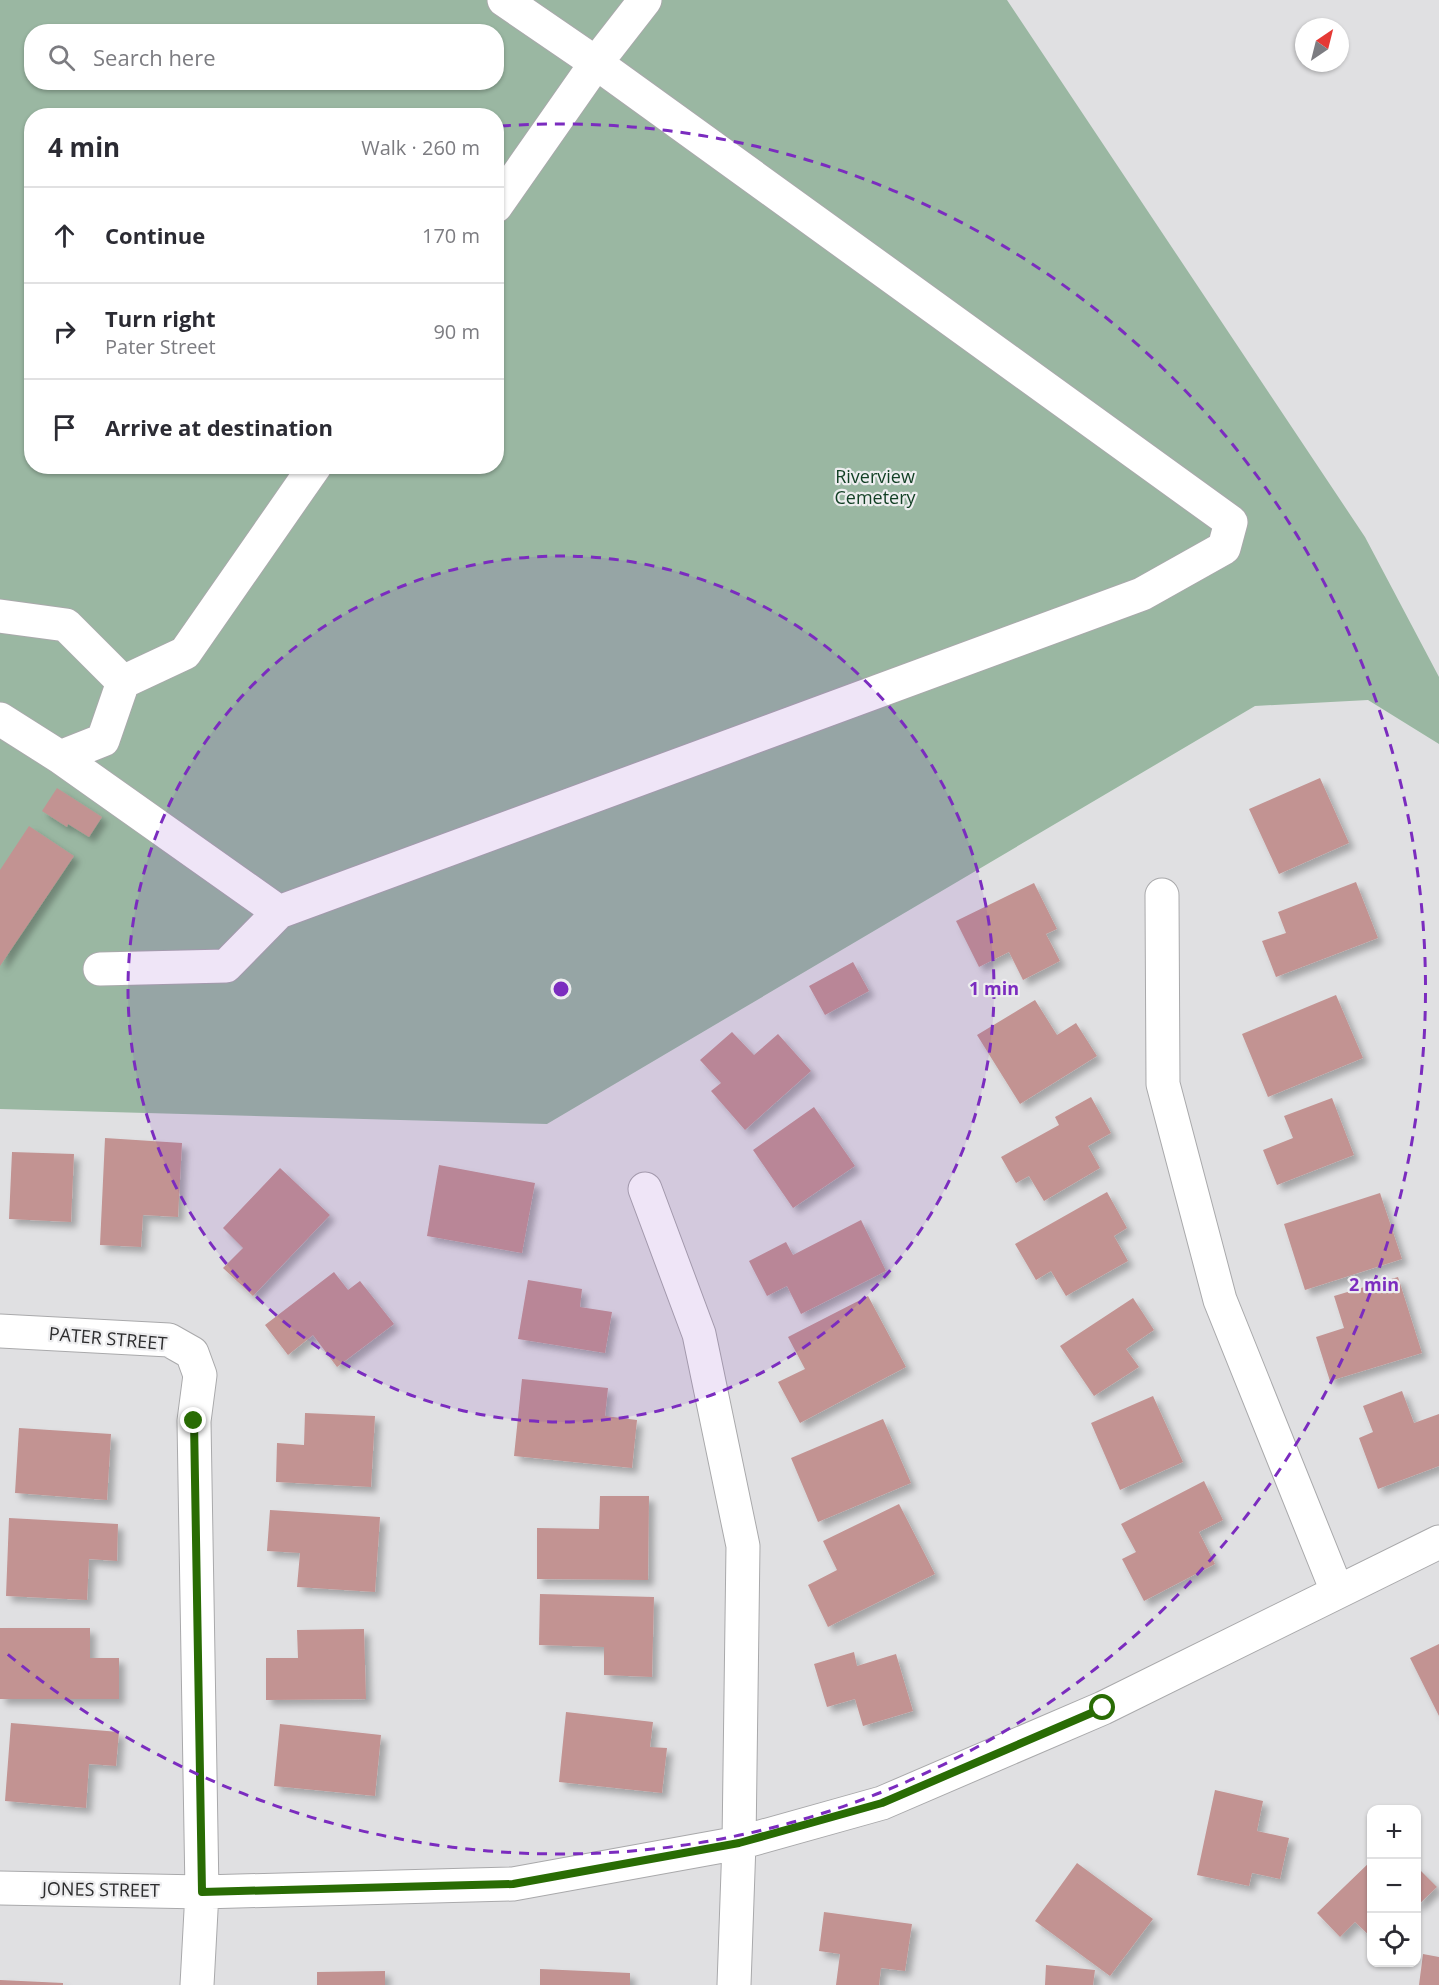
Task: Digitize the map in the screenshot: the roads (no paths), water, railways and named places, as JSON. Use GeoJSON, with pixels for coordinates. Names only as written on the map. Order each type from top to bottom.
{"type":"FeatureCollection","features":[{"type":"Feature","properties":{"kind":"street"},"geometry":{"type":"LineString","coordinates":[[100,969],[226,966],[279,912],[1142,594],[1224,548],[1231,522],[596,63],[504,0]]}},
{"type":"Feature","properties":{"kind":"street"},"geometry":{"type":"LineString","coordinates":[[504,195],[596,63],[645,0]]}},
{"type":"Feature","properties":{"kind":"street"},"geometry":{"type":"LineString","coordinates":[[60,757],[103,740],[123,682],[185,653],[309,474]]}},
{"type":"Feature","properties":{"kind":"street"},"geometry":{"type":"LineString","coordinates":[[0,616],[66,625],[123,682]]}},
{"type":"Feature","properties":{"kind":"street"},"geometry":{"type":"LineString","coordinates":[[0,719],[60,757],[279,912]]}},
{"type":"Feature","properties":{"kind":"street"},"geometry":{"type":"LineString","coordinates":[[1162,895],[1163,1084],[1220,1300],[1337,1591]]}},
{"type":"Feature","properties":{"kind":"street"},"geometry":{"type":"LineString","coordinates":[[645,1190],[699,1334],[743,1546],[739,1843],[734,1985]]}},
{"type":"Feature","properties":{"kind":"street","name":"PATER STREET"},"geometry":{"type":"LineString","coordinates":[[0,1331],[169,1341],[192,1353],[200,1375],[194,1421],[202,1892],[197,1985]]}},
{"type":"Feature","properties":{"kind":"street","name":"JONES STREET"},"geometry":{"type":"LineString","coordinates":[[0,1888],[202,1892],[513,1884],[739,1843],[882,1803],[1103,1708],[1439,1542]]}},
{"type":"Feature","properties":{"kind":"park label","name":"Riverview Cemetery"},"geometry":{"type":"Point","coordinates":[875,487]}}]}
